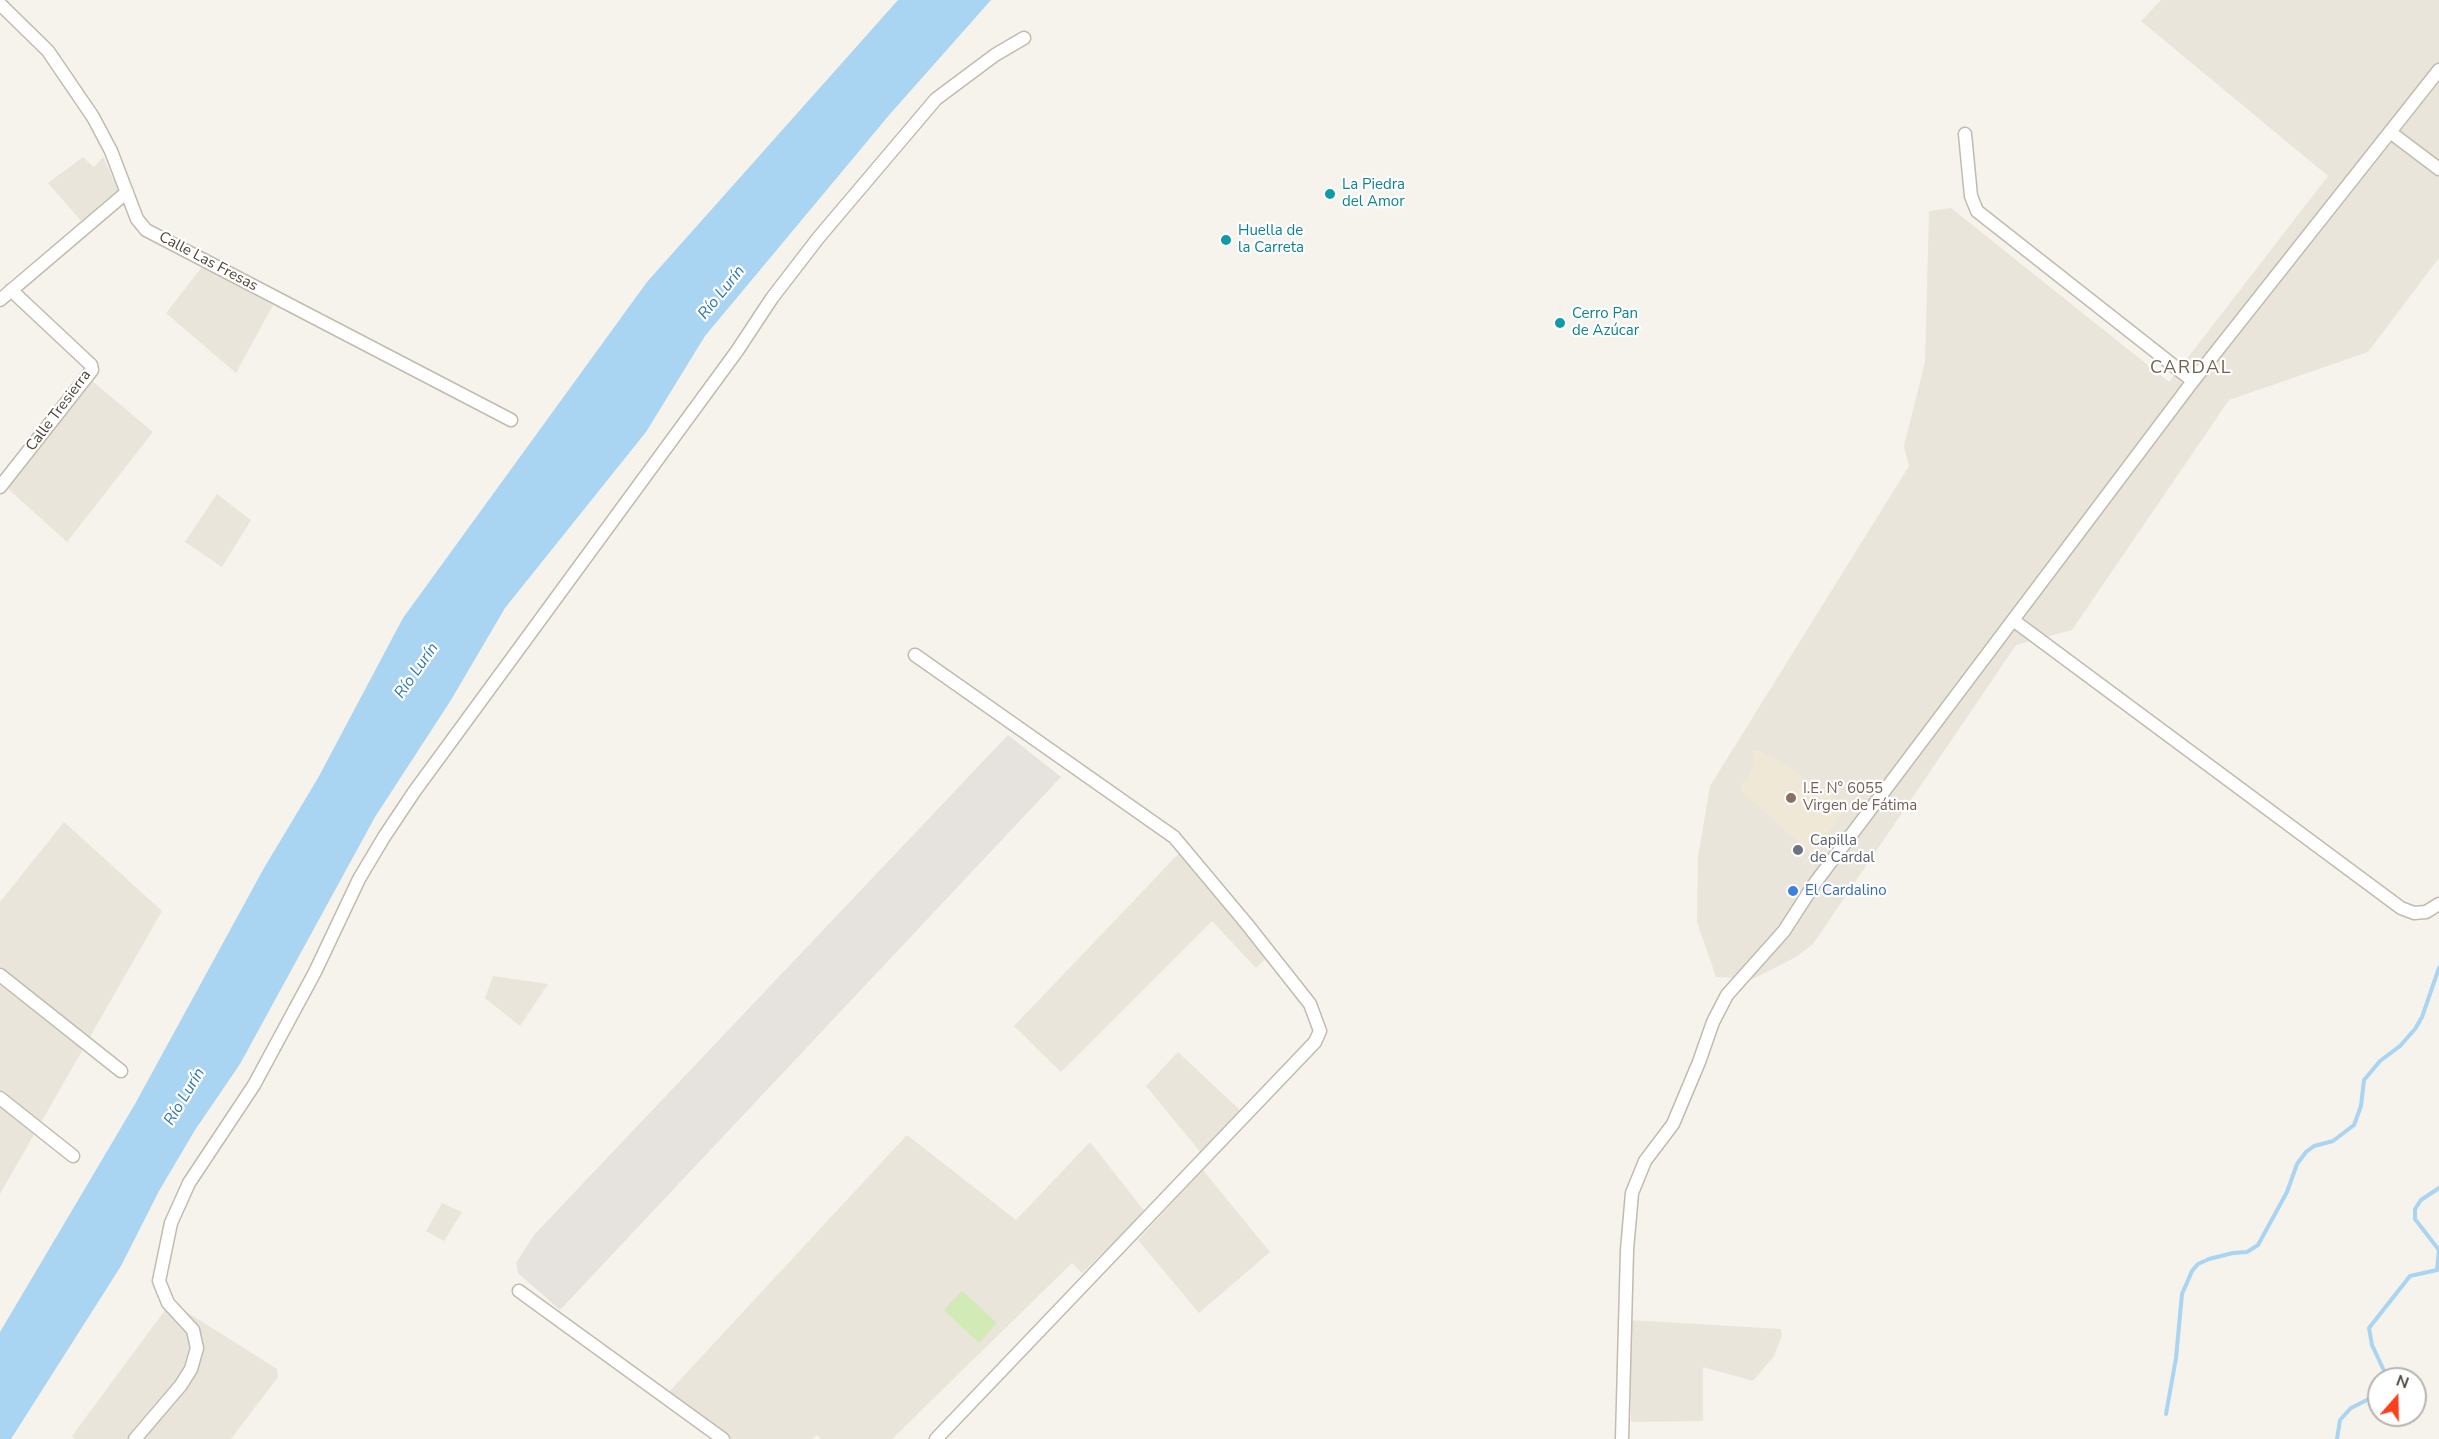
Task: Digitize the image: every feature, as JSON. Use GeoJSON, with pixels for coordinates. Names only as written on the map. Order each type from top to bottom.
{"type":"FeatureCollection","features":[{"type":"Feature","properties":{"kind":"street","name":"Calle Las Fresas"},"geometry":{"type":"LineString","coordinates":[[0,4],[48,51],[87,108],[111,151],[137,219],[146,230],[511,420]]}},
{"type":"Feature","properties":{"kind":"street"},"geometry":{"type":"LineString","coordinates":[[135,1439],[181,1385],[191,1369],[197,1348],[193,1330],[168,1303],[159,1281],[171,1223],[189,1184],[260,1075],[315,972],[359,879],[384,837],[414,792],[737,351],[772,298],[819,237],[936,99],[995,55],[1024,38]]}},
{"type":"Feature","properties":{"kind":"street"},"geometry":{"type":"LineString","coordinates":[[1622,1439],[1627,1250],[1632,1193],[1639,1172],[1672,1124],[1699,1062],[1713,1022],[1727,995],[1784,931],[1815,883],[2193,381],[2439,70]]}},
{"type":"Feature","properties":{"kind":"street"},"geometry":{"type":"LineString","coordinates":[[2390,132],[2439,169]]}},
{"type":"Feature","properties":{"kind":"street"},"geometry":{"type":"LineString","coordinates":[[1965,134],[1971,196],[1977,211],[2193,381]]}},
{"type":"Feature","properties":{"kind":"street"},"geometry":{"type":"LineString","coordinates":[[0,300],[127,192]]}},
{"type":"Feature","properties":{"kind":"street","name":"Calle Tresierra"},"geometry":{"type":"LineString","coordinates":[[0,487],[92,370],[91,365],[11,290]]}},
{"type":"Feature","properties":{"kind":"street"},"geometry":{"type":"LineString","coordinates":[[2013,620],[2401,908],[2414,913],[2426,912],[2439,904]]}},
{"type":"Feature","properties":{"kind":"street"},"geometry":{"type":"LineString","coordinates":[[915,655],[1174,837],[1310,1004],[1320,1031],[1315,1042],[936,1439]]}},
{"type":"Feature","properties":{"kind":"street"},"geometry":{"type":"LineString","coordinates":[[0,975],[121,1071]]}},
{"type":"Feature","properties":{"kind":"street"},"geometry":{"type":"LineString","coordinates":[[0,1098],[73,1156]]}},
{"type":"Feature","properties":{"kind":"street"},"geometry":{"type":"LineString","coordinates":[[519,1291],[723,1439]]}},
{"type":"Feature","properties":{"kind":"shaded area"},"geometry":{"type":"Polygon","coordinates":[[[2161,0],[2439,0],[2439,258],[2368,352],[2229,400],[2072,630],[2016,645],[1813,944],[1796,957],[1753,979],[1716,977],[1697,922],[1698,857],[1710,786],[1909,466],[1904,446],[1925,362],[1929,211],[1951,208],[2169,382],[2328,176],[2141,21],[2161,0]]]}},
{"type":"Feature","properties":{"kind":"shaded area"},"geometry":{"type":"Polygon","coordinates":[[[83,157],[94,167],[103,157],[118,190],[81,221],[48,183],[83,157]]]}},
{"type":"Feature","properties":{"kind":"shaded area"},"geometry":{"type":"Polygon","coordinates":[[[202,267],[273,305],[236,373],[166,313],[202,267]]]}},
{"type":"Feature","properties":{"kind":"shaded area"},"geometry":{"type":"Polygon","coordinates":[[[85,375],[153,432],[67,542],[4,485],[85,375]]]}},
{"type":"Feature","properties":{"kind":"shaded area"},"geometry":{"type":"Polygon","coordinates":[[[217,494],[251,520],[222,567],[185,542],[217,494]]]}},
{"type":"Feature","properties":{"kind":"shaded area"},"geometry":{"type":"Polygon","coordinates":[[[1008,735],[1061,777],[560,1310],[518,1273],[516,1263],[534,1235],[1008,735]]]}},
{"type":"Feature","properties":{"kind":"shaded area","name":"I.E. N° 6055 Virgen de Fátima"},"geometry":{"type":"Polygon","coordinates":[[[1752,750],[1774,758],[1847,806],[1813,856],[1739,789],[1754,767],[1752,750]]]}},
{"type":"Feature","properties":{"kind":"shaded area"},"geometry":{"type":"Polygon","coordinates":[[[64,822],[162,911],[0,1194],[0,902],[64,822]]]}},
{"type":"Feature","properties":{"kind":"shaded area"},"geometry":{"type":"Polygon","coordinates":[[[1184,848],[1268,956],[1256,968],[1212,921],[1061,1072],[1014,1026],[1184,848]]]}},
{"type":"Feature","properties":{"kind":"shaded area"},"geometry":{"type":"Polygon","coordinates":[[[493,976],[548,984],[520,1026],[485,998],[493,976]]]}},
{"type":"Feature","properties":{"kind":"shaded area"},"geometry":{"type":"Polygon","coordinates":[[[1178,1052],[1241,1111],[1201,1153],[1146,1086],[1178,1052]]]}},
{"type":"Feature","properties":{"kind":"shaded area"},"geometry":{"type":"Polygon","coordinates":[[[907,1135],[1016,1220],[1090,1142],[1146,1213],[1082,1273],[1072,1263],[892,1439],[821,1439],[817,1435],[812,1439],[727,1439],[666,1395],[907,1135]]]}},
{"type":"Feature","properties":{"kind":"shaded area"},"geometry":{"type":"Polygon","coordinates":[[[1203,1170],[1270,1252],[1199,1313],[1138,1240],[1203,1170]]]}},
{"type":"Feature","properties":{"kind":"shaded area"},"geometry":{"type":"Polygon","coordinates":[[[442,1203],[462,1212],[444,1241],[426,1231],[442,1203]]]}},
{"type":"Feature","properties":{"kind":"shaded area"},"geometry":{"type":"Polygon","coordinates":[[[171,1302],[277,1369],[278,1377],[231,1439],[75,1439],[72,1436],[171,1302]]]}},
{"type":"Feature","properties":{"kind":"shaded area"},"geometry":{"type":"Polygon","coordinates":[[[1630,1320],[1781,1329],[1782,1336],[1774,1356],[1753,1381],[1703,1367],[1703,1421],[1631,1422],[1630,1320]]]}},
{"type":"Feature","properties":{"kind":"green space"},"geometry":{"type":"Polygon","coordinates":[[[962,1291],[997,1323],[979,1343],[944,1310],[962,1291]]]}},
{"type":"Feature","properties":{"kind":"water","name":"Río Lurín"},"geometry":{"type":"Polygon","coordinates":[[[898,0],[991,0],[890,114],[705,336],[646,432],[505,608],[451,700],[375,817],[240,1064],[195,1130],[159,1191],[121,1266],[11,1439],[0,1439],[0,1332],[135,1104],[264,868],[318,778],[403,618],[647,282],[898,0]]]}},
{"type":"Feature","properties":{"kind":"waterway"},"geometry":{"type":"LineString","coordinates":[[2166,1414],[2176,1358],[2182,1294],[2192,1271],[2198,1264],[2209,1259],[2247,1252],[2258,1245],[2287,1192],[2297,1164],[2306,1152],[2314,1146],[2333,1141],[2354,1125],[2361,1106],[2364,1080],[2380,1061],[2400,1046],[2415,1029],[2422,1017],[2439,968]]}},
{"type":"Feature","properties":{"kind":"waterway"},"geometry":{"type":"LineString","coordinates":[[2382,1367],[2372,1345],[2369,1328],[2410,1276],[2437,1270],[2439,1250],[2415,1219],[2415,1209],[2421,1200],[2439,1188]]}},
{"type":"Feature","properties":{"kind":"waterway"},"geometry":{"type":"LineString","coordinates":[[2337,1439],[2340,1420],[2351,1408],[2367,1400]]}},
{"type":"Feature","properties":{"kind":"place","name":"La Piedra del Amor"},"geometry":{"type":"Point","coordinates":[1330,194]}},
{"type":"Feature","properties":{"kind":"place","name":"Huella de la Carreta"},"geometry":{"type":"Point","coordinates":[1226,240]}},
{"type":"Feature","properties":{"kind":"place","name":"Cerro Pan de Azúcar"},"geometry":{"type":"Point","coordinates":[1560,323]}},
{"type":"Feature","properties":{"kind":"place","name":"I.E. N° 6055 Virgen de Fátima"},"geometry":{"type":"Point","coordinates":[1791,798]}},
{"type":"Feature","properties":{"kind":"place","name":"Capilla de Cardal"},"geometry":{"type":"Point","coordinates":[1798,850]}},
{"type":"Feature","properties":{"kind":"place","name":"El Cardalino"},"geometry":{"type":"Point","coordinates":[1793,891]}},
{"type":"Feature","properties":{"kind":"district","name":"CARDAL"},"geometry":{"type":"Point","coordinates":[2191,369]}}]}
